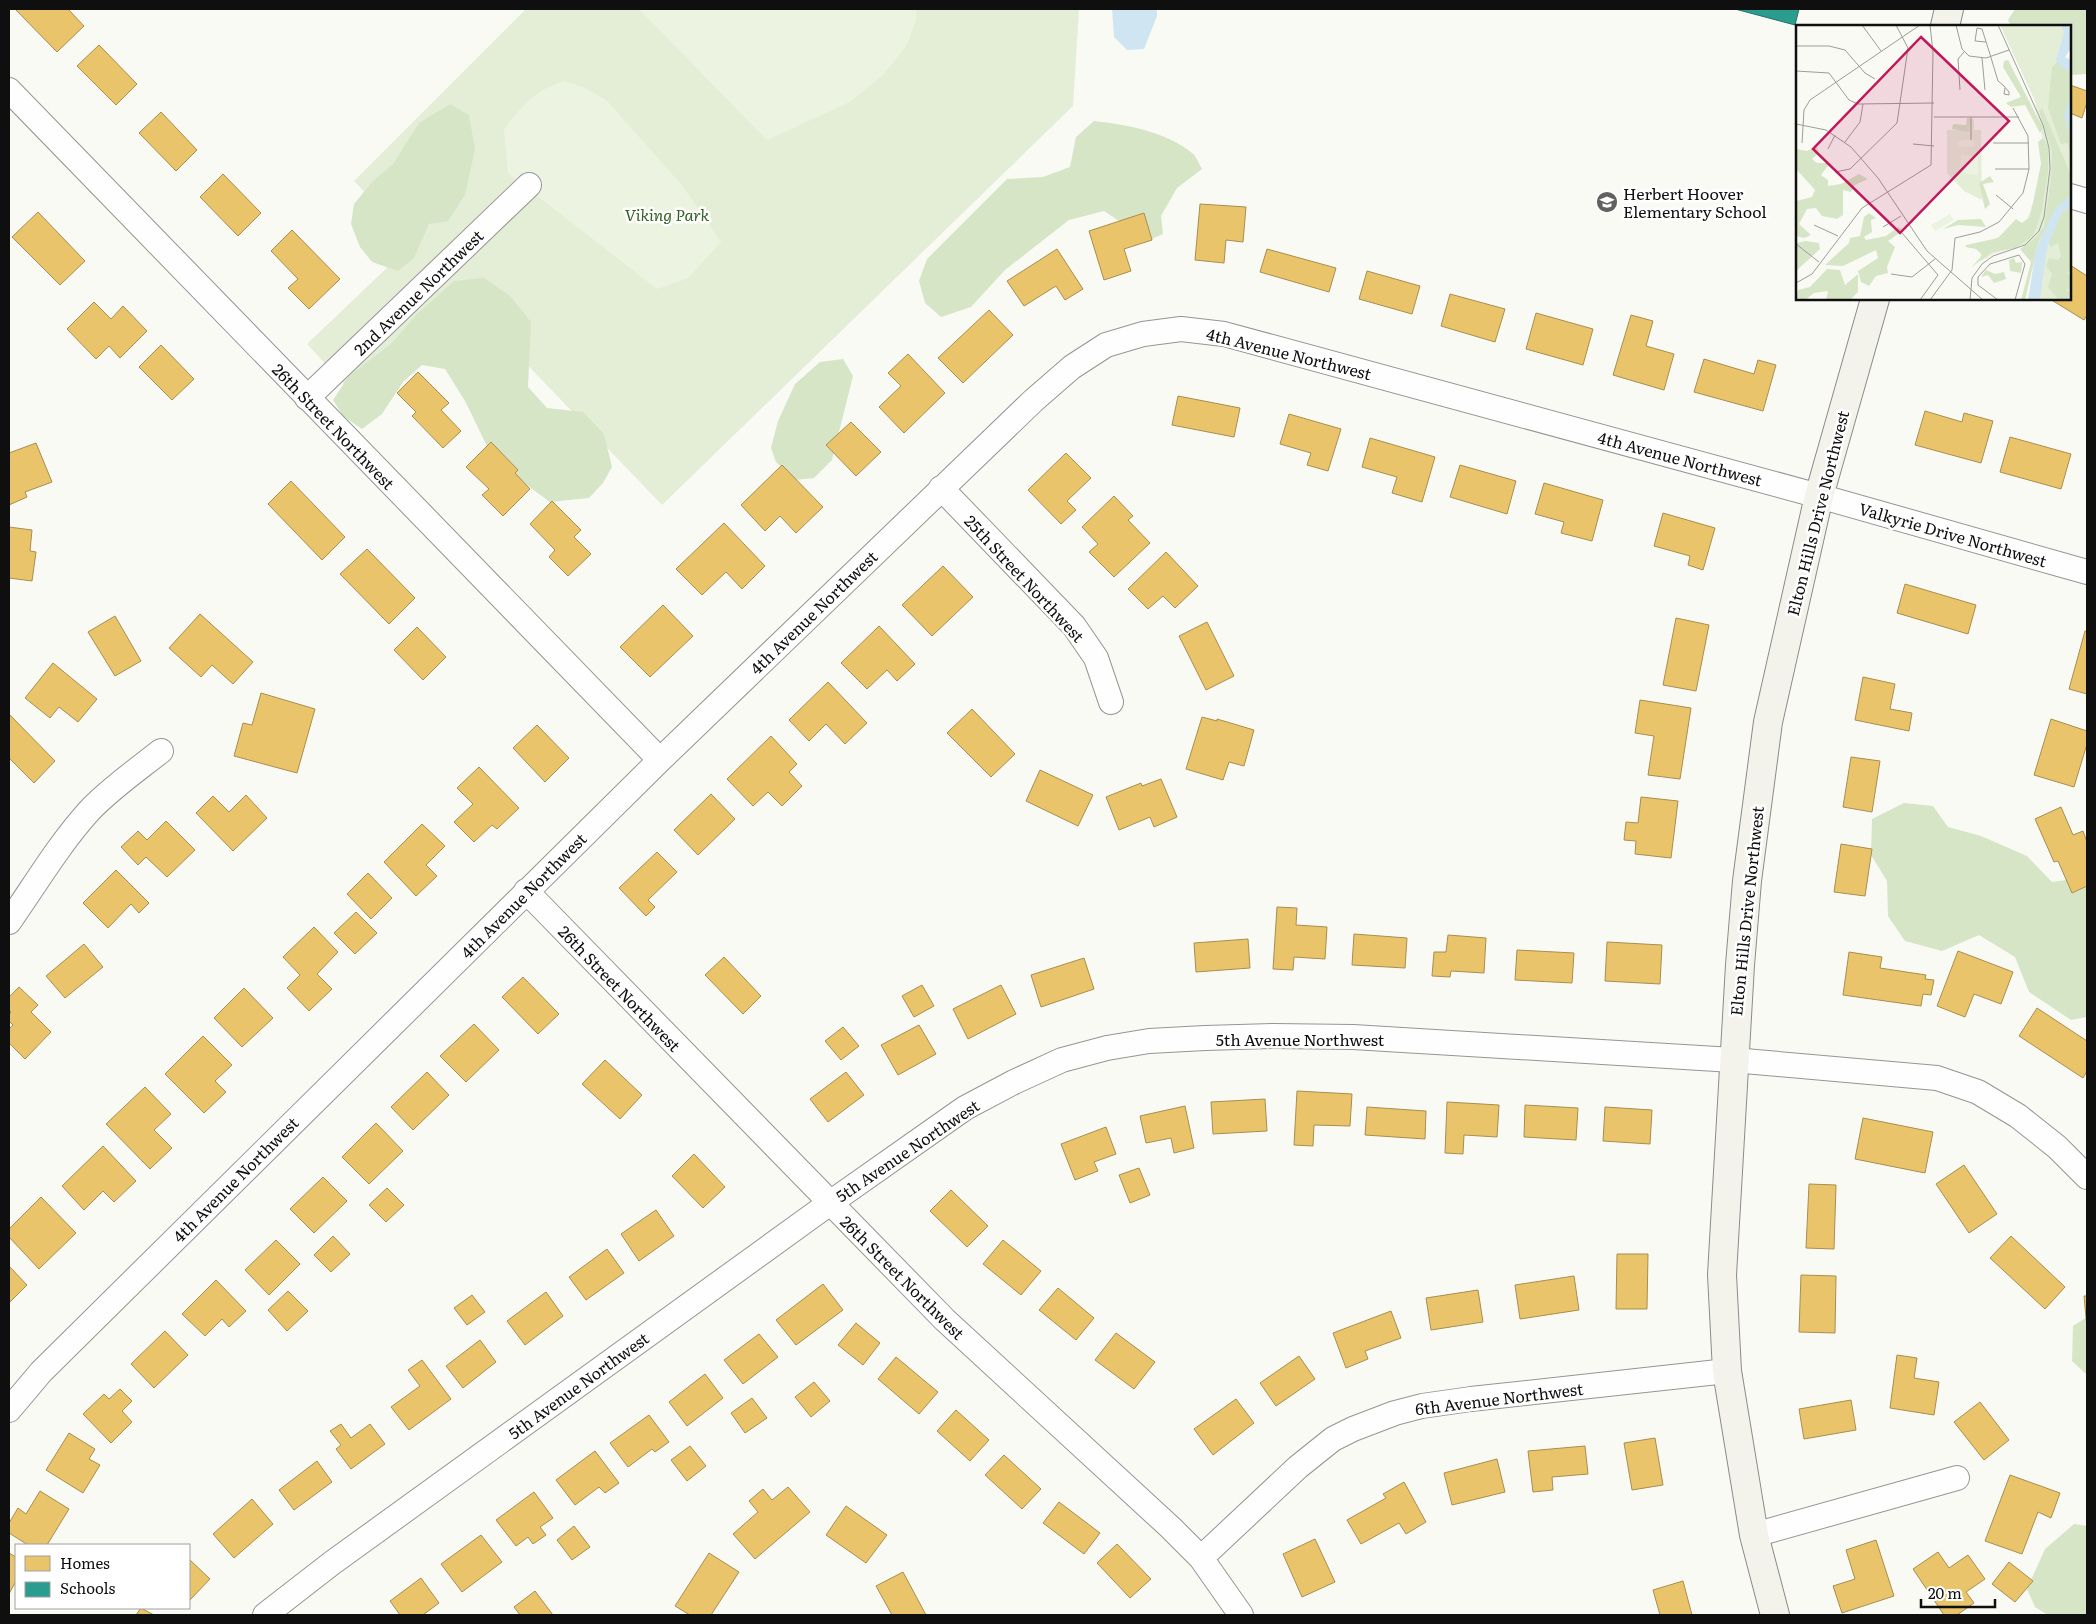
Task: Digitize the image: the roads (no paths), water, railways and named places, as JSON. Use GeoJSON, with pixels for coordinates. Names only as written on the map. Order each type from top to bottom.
{"type":"FeatureCollection","features":[{"type":"Feature","properties":{"kind":"main road"},"geometry":{"type":"LineString","coordinates":[[1945,25],[1948,9]]}},
{"type":"Feature","properties":{"kind":"main road","name":"Elton Hills Drive Northwest"},"geometry":{"type":"LineString","coordinates":[[1775,1615],[1754,1536],[1727,1371],[1722,1275],[1733,1060],[1747,881],[1768,722],[1819,496],[1875,300]]}},
{"type":"Feature","properties":{"kind":"street","name":"26th Street Northwest"},"geometry":{"type":"LineString","coordinates":[[9,90],[660,760]]}},
{"type":"Feature","properties":{"kind":"street","name":"2nd Avenue Northwest"},"geometry":{"type":"LineString","coordinates":[[307,398],[529,185]]}},
{"type":"Feature","properties":{"kind":"street"},"geometry":{"type":"LineString","coordinates":[[2071,196],[2087,201]]}},
{"type":"Feature","properties":{"kind":"street","name":"4th Avenue Northwest"},"geometry":{"type":"LineString","coordinates":[[9,1410],[41,1372],[660,760],[1034,400],[1072,367],[1106,345],[1142,334],[1181,329],[1224,334],[1819,496]]}},
{"type":"Feature","properties":{"kind":"street","name":"25th Street Northwest"},"geometry":{"type":"LineString","coordinates":[[941,488],[1074,626],[1096,658],[1111,702]]}},
{"type":"Feature","properties":{"kind":"street","name":"Valkyrie Drive Northwest"},"geometry":{"type":"LineString","coordinates":[[1819,496],[2087,572]]}},
{"type":"Feature","properties":{"kind":"street"},"geometry":{"type":"LineString","coordinates":[[9,922],[58,849],[90,810],[119,783],[161,751]]}},
{"type":"Feature","properties":{"kind":"street","name":"26th Street Northwest"},"geometry":{"type":"LineString","coordinates":[[526,891],[945,1320],[1137,1496],[1201,1558],[1241,1615]]}},
{"type":"Feature","properties":{"kind":"street","name":"5th Avenue Northwest"},"geometry":{"type":"LineString","coordinates":[[265,1615],[340,1557],[830,1202],[965,1108],[1014,1082],[1062,1060],[1116,1047],[1150,1041],[1205,1038],[1274,1036],[1353,1037],[1733,1060],[1937,1078],[1978,1092],[2018,1116],[2057,1147],[2087,1177]]}},
{"type":"Feature","properties":{"kind":"street","name":"6th Avenue Northwest"},"geometry":{"type":"LineString","coordinates":[[1201,1558],[1298,1467],[1333,1439],[1395,1413],[1422,1406],[1471,1399],[1727,1371]]}},
{"type":"Feature","properties":{"kind":"street"},"geometry":{"type":"LineString","coordinates":[[1754,1536],[1957,1478]]}},
{"type":"Feature","properties":{"kind":"water"},"geometry":{"type":"Polygon","coordinates":[[[1112,9],[1157,9],[1157,16],[1144,49],[1127,50],[1114,37],[1112,9]]]}},
{"type":"Feature","properties":{"kind":"place","name":"Herbert Hoover Elementary School"},"geometry":{"type":"Point","coordinates":[1607,202]}},
{"type":"Feature","properties":{"kind":"park label","name":"Viking Park"},"geometry":{"type":"Point","coordinates":[667,214]}}]}
